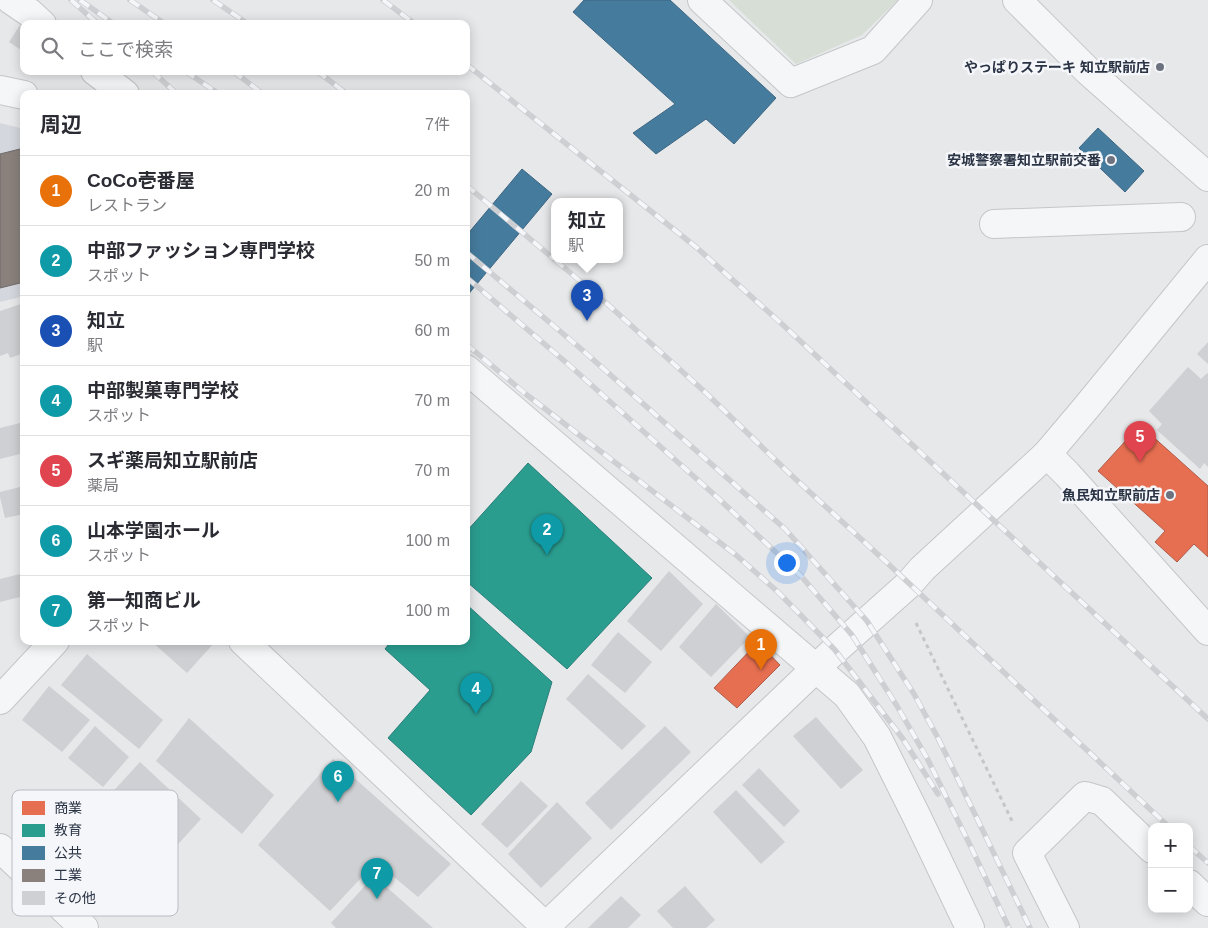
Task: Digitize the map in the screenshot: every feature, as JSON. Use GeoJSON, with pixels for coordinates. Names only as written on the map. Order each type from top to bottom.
{"type":"FeatureCollection","features":[{"type":"Feature","properties":{"kind":"street"},"geometry":{"type":"LineString","coordinates":[[11,0],[38,20]]}},
{"type":"Feature","properties":{"kind":"street"},"geometry":{"type":"LineString","coordinates":[[702,0],[791,83],[873,50],[918,0]]}},
{"type":"Feature","properties":{"kind":"street"},"geometry":{"type":"LineString","coordinates":[[1017,0],[1088,71],[1208,177]]}},
{"type":"Feature","properties":{"kind":"street"},"geometry":{"type":"LineString","coordinates":[[100,75],[120,90]]}},
{"type":"Feature","properties":{"kind":"street"},"geometry":{"type":"LineString","coordinates":[[0,90],[20,94]]}},
{"type":"Feature","properties":{"kind":"street"},"geometry":{"type":"LineString","coordinates":[[994,224],[1181,217]]}},
{"type":"Feature","properties":{"kind":"street"},"geometry":{"type":"LineString","coordinates":[[247,645],[546,928],[816,669],[1047,454],[1208,259]]}},
{"type":"Feature","properties":{"kind":"street"},"geometry":{"type":"LineString","coordinates":[[470,372],[847,695],[877,737],[970,928]]}},
{"type":"Feature","properties":{"kind":"street"},"geometry":{"type":"LineString","coordinates":[[1047,454],[1208,631]]}},
{"type":"Feature","properties":{"kind":"street"},"geometry":{"type":"LineString","coordinates":[[0,700],[51,645]]}},
{"type":"Feature","properties":{"kind":"street"},"geometry":{"type":"LineString","coordinates":[[1065,928],[1027,853],[1085,796],[1102,801],[1148,845]]}},
{"type":"Feature","properties":{"kind":"street"},"geometry":{"type":"LineString","coordinates":[[0,848],[12,859]]}},
{"type":"Feature","properties":{"kind":"street"},"geometry":{"type":"LineString","coordinates":[[1193,888],[1208,902]]}},
{"type":"Feature","properties":{"kind":"street"},"geometry":{"type":"LineString","coordinates":[[71,916],[84,928]]}},
{"type":"Feature","properties":{"kind":"path"},"geometry":{"type":"LineString","coordinates":[[916,623],[1027,853]]}},
{"type":"Feature","properties":{"kind":"shaded area"},"geometry":{"type":"Polygon","coordinates":[[[729,0],[898,0],[862,35],[796,64],[729,0]]]}},
{"type":"Feature","properties":{"kind":"shaded area"},"geometry":{"type":"Polygon","coordinates":[[[0,123],[20,128],[20,297],[0,302],[0,123]]]}},
{"type":"Feature","properties":{"kind":"building: 商業"},"geometry":{"type":"Polygon","coordinates":[[[1140,425],[1208,486],[1208,557],[1194,544],[1177,562],[1155,542],[1165,531],[1098,471],[1140,425]]]}},
{"type":"Feature","properties":{"kind":"building: 商業"},"geometry":{"type":"Polygon","coordinates":[[[758,642],[780,665],[737,708],[714,688],[758,642]]]}},
{"type":"Feature","properties":{"kind":"building: 教育"},"geometry":{"type":"Polygon","coordinates":[[[528,463],[652,578],[567,669],[470,584],[470,528],[528,463]]]}},
{"type":"Feature","properties":{"kind":"building: 教育"},"geometry":{"type":"Polygon","coordinates":[[[470,608],[552,682],[531,752],[471,815],[388,738],[430,690],[385,649],[388,645],[470,645],[470,608]]]}},
{"type":"Feature","properties":{"kind":"building: 公共"},"geometry":{"type":"Polygon","coordinates":[[[584,0],[670,0],[776,98],[734,144],[706,119],[656,154],[633,133],[675,104],[573,12],[584,0]]]}},
{"type":"Feature","properties":{"kind":"building: 公共","name":"安城警察署知立駅前交番"},"geometry":{"type":"Polygon","coordinates":[[[1098,128],[1144,171],[1125,192],[1079,148],[1098,128]]]}},
{"type":"Feature","properties":{"kind":"building: 公共"},"geometry":{"type":"Polygon","coordinates":[[[522,169],[552,194],[470,292],[470,231],[522,169]]]}},
{"type":"Feature","properties":{"kind":"building: 工業"},"geometry":{"type":"Polygon","coordinates":[[[20,149],[20,283],[0,288],[0,154],[20,149]]]}},
{"type":"Feature","properties":{"kind":"building: その他"},"geometry":{"type":"Polygon","coordinates":[[[20,25],[20,49],[9,42],[20,25]]]}},
{"type":"Feature","properties":{"kind":"building: その他"},"geometry":{"type":"Polygon","coordinates":[[[20,304],[20,354],[10,358],[8,353],[0,356],[0,311],[20,304]]]}},
{"type":"Feature","properties":{"kind":"building: その他"},"geometry":{"type":"Polygon","coordinates":[[[1208,342],[1208,364],[1197,354],[1208,342]]]}},
{"type":"Feature","properties":{"kind":"building: その他"},"geometry":{"type":"Polygon","coordinates":[[[1188,367],[1201,379],[1208,374],[1208,467],[1204,463],[1200,469],[1157,430],[1162,424],[1149,411],[1188,367]]]}},
{"type":"Feature","properties":{"kind":"building: その他"},"geometry":{"type":"Polygon","coordinates":[[[20,423],[20,454],[0,459],[0,428],[20,423]]]}},
{"type":"Feature","properties":{"kind":"building: その他"},"geometry":{"type":"Polygon","coordinates":[[[20,487],[20,515],[5,518],[0,492],[20,487]]]}},
{"type":"Feature","properties":{"kind":"building: その他"},"geometry":{"type":"Polygon","coordinates":[[[669,571],[703,604],[661,651],[627,621],[669,571]]]}},
{"type":"Feature","properties":{"kind":"building: その他"},"geometry":{"type":"Polygon","coordinates":[[[20,574],[20,597],[0,602],[0,579],[20,574]]]}},
{"type":"Feature","properties":{"kind":"building: その他"},"geometry":{"type":"Polygon","coordinates":[[[716,604],[750,637],[711,677],[679,647],[716,604]]]}},
{"type":"Feature","properties":{"kind":"building: その他"},"geometry":{"type":"Polygon","coordinates":[[[618,632],[652,662],[625,693],[591,665],[618,632]]]}},
{"type":"Feature","properties":{"kind":"building: その他"},"geometry":{"type":"Polygon","coordinates":[[[156,645],[212,645],[187,673],[156,645]]]}},
{"type":"Feature","properties":{"kind":"building: その他"},"geometry":{"type":"Polygon","coordinates":[[[87,654],[163,720],[139,749],[61,685],[87,654]]]}},
{"type":"Feature","properties":{"kind":"building: その他"},"geometry":{"type":"Polygon","coordinates":[[[588,674],[646,726],[622,750],[566,699],[588,674]]]}},
{"type":"Feature","properties":{"kind":"building: その他"},"geometry":{"type":"Polygon","coordinates":[[[49,686],[90,720],[62,752],[22,720],[49,686]]]}},
{"type":"Feature","properties":{"kind":"building: その他"},"geometry":{"type":"Polygon","coordinates":[[[816,717],[863,770],[841,789],[793,736],[816,717]]]}},
{"type":"Feature","properties":{"kind":"building: その他"},"geometry":{"type":"Polygon","coordinates":[[[189,718],[274,795],[242,834],[156,761],[189,718]]]}},
{"type":"Feature","properties":{"kind":"building: その他"},"geometry":{"type":"Polygon","coordinates":[[[95,726],[129,757],[103,787],[68,758],[95,726]]]}},
{"type":"Feature","properties":{"kind":"building: その他"},"geometry":{"type":"Polygon","coordinates":[[[665,726],[691,752],[611,830],[585,803],[665,726]]]}},
{"type":"Feature","properties":{"kind":"building: その他"},"geometry":{"type":"Polygon","coordinates":[[[333,759],[451,864],[418,897],[376,862],[330,911],[258,845],[333,759]]]}},
{"type":"Feature","properties":{"kind":"building: その他"},"geometry":{"type":"Polygon","coordinates":[[[140,762],[170,790],[114,790],[140,762]]]}},
{"type":"Feature","properties":{"kind":"building: その他"},"geometry":{"type":"Polygon","coordinates":[[[759,768],[800,811],[784,827],[742,785],[759,768]]]}},
{"type":"Feature","properties":{"kind":"building: その他"},"geometry":{"type":"Polygon","coordinates":[[[521,781],[548,806],[507,848],[481,824],[521,781]]]}},
{"type":"Feature","properties":{"kind":"building: その他"},"geometry":{"type":"Polygon","coordinates":[[[736,790],[785,842],[761,864],[713,812],[736,790]]]}},
{"type":"Feature","properties":{"kind":"building: その他"},"geometry":{"type":"Polygon","coordinates":[[[178,798],[201,819],[178,844],[178,798]]]}},
{"type":"Feature","properties":{"kind":"building: その他"},"geometry":{"type":"Polygon","coordinates":[[[557,802],[592,838],[541,888],[508,854],[557,802]]]}},
{"type":"Feature","properties":{"kind":"building: その他"},"geometry":{"type":"Polygon","coordinates":[[[374,876],[433,928],[336,928],[331,923],[374,876]]]}},
{"type":"Feature","properties":{"kind":"building: その他"},"geometry":{"type":"Polygon","coordinates":[[[685,886],[715,920],[706,928],[673,928],[657,911],[685,886]]]}},
{"type":"Feature","properties":{"kind":"building: その他"},"geometry":{"type":"Polygon","coordinates":[[[621,896],[641,915],[628,928],[588,928],[621,896]]]}},
{"type":"Feature","properties":{"kind":"railway"},"geometry":{"type":"LineString","coordinates":[[71,0],[94,20]]}},
{"type":"Feature","properties":{"kind":"railway"},"geometry":{"type":"LineString","coordinates":[[80,0],[108,20]]}},
{"type":"Feature","properties":{"kind":"railway"},"geometry":{"type":"LineString","coordinates":[[130,0],[159,20]]}},
{"type":"Feature","properties":{"kind":"railway"},"geometry":{"type":"LineString","coordinates":[[213,0],[242,20]]}},
{"type":"Feature","properties":{"kind":"railway"},"geometry":{"type":"LineString","coordinates":[[383,0],[410,20]]}},
{"type":"Feature","properties":{"kind":"railway"},"geometry":{"type":"LineString","coordinates":[[470,67],[696,247],[783,325],[1208,719]]}},
{"type":"Feature","properties":{"kind":"railway"},"geometry":{"type":"LineString","coordinates":[[156,75],[173,90]]}},
{"type":"Feature","properties":{"kind":"railway"},"geometry":{"type":"LineString","coordinates":[[191,75],[213,90]]}},
{"type":"Feature","properties":{"kind":"railway"},"geometry":{"type":"LineString","coordinates":[[238,75],[258,90]]}},
{"type":"Feature","properties":{"kind":"railway"},"geometry":{"type":"LineString","coordinates":[[322,75],[342,90]]}},
{"type":"Feature","properties":{"kind":"railway"},"geometry":{"type":"LineString","coordinates":[[470,188],[551,256]]}},
{"type":"Feature","properties":{"kind":"railway"},"geometry":{"type":"LineString","coordinates":[[470,255],[580,348],[785,529],[867,621],[914,694],[938,738],[1030,928]]}},
{"type":"Feature","properties":{"kind":"railway"},"geometry":{"type":"LineString","coordinates":[[559,263],[604,301],[706,393],[790,474],[1165,823]]}},
{"type":"Feature","properties":{"kind":"railway"},"geometry":{"type":"LineString","coordinates":[[470,280],[569,365],[718,498],[801,576],[852,635],[927,758],[1009,928]]}},
{"type":"Feature","properties":{"kind":"railway"},"geometry":{"type":"LineString","coordinates":[[470,347],[527,395],[736,555],[778,592],[835,650],[903,739],[938,794]]}},
{"type":"Feature","properties":{"kind":"railway"},"geometry":{"type":"LineString","coordinates":[[1193,850],[1208,863]]}},
{"type":"Feature","properties":{"kind":"place","name":"やっぱりステーキ 知立駅前店"},"geometry":{"type":"Point","coordinates":[1160,67]}},
{"type":"Feature","properties":{"kind":"place","name":"安城警察署知立駅前交番"},"geometry":{"type":"Point","coordinates":[1111,160]}},
{"type":"Feature","properties":{"kind":"place","name":"知立"},"geometry":{"type":"Point","coordinates":[587,321]}},
{"type":"Feature","properties":{"kind":"place","name":"スギ薬局知立駅前店"},"geometry":{"type":"Point","coordinates":[1140,462]}},
{"type":"Feature","properties":{"kind":"place","name":"魚民知立駅前店"},"geometry":{"type":"Point","coordinates":[1170,495]}},
{"type":"Feature","properties":{"kind":"place","name":"中部ファッション専門学校"},"geometry":{"type":"Point","coordinates":[547,555]}},
{"type":"Feature","properties":{"kind":"place","name":"CoCo壱番屋"},"geometry":{"type":"Point","coordinates":[761,670]}},
{"type":"Feature","properties":{"kind":"place","name":"中部製菓専門学校"},"geometry":{"type":"Point","coordinates":[476,714]}},
{"type":"Feature","properties":{"kind":"place","name":"山本学園ホール"},"geometry":{"type":"Point","coordinates":[338,802]}},
{"type":"Feature","properties":{"kind":"place","name":"第一知商ビル"},"geometry":{"type":"Point","coordinates":[377,899]}}]}
